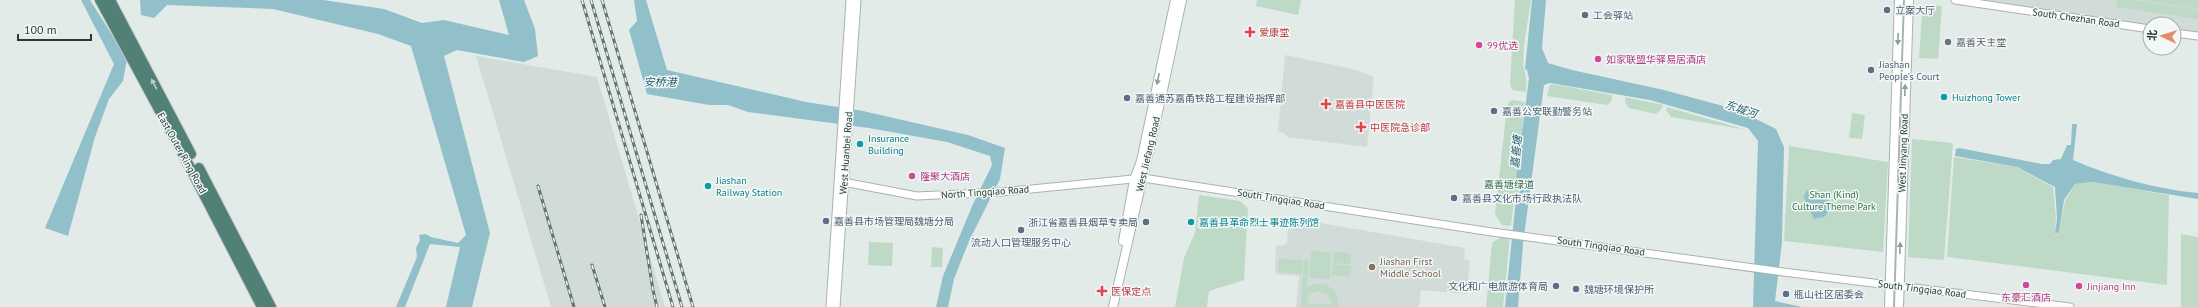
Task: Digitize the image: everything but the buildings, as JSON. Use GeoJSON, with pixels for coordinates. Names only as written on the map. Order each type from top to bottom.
{"type":"FeatureCollection","features":[{"type":"Feature","properties":{"kind":"highway","name":"East Outer Ring Road"},"geometry":{"type":"LineString","coordinates":[[100,0],[271,307]]}},
{"type":"Feature","properties":{"kind":"highway","name":"East Outer Ring Road"},"geometry":{"type":"LineString","coordinates":[[110,0],[182,152],[262,307]]}},
{"type":"Feature","properties":{"kind":"main road","name":"West Jiefang Road"},"geometry":{"type":"LineString","coordinates":[[1108,307],[1134,180],[1141,161],[1175,0]]}},
{"type":"Feature","properties":{"kind":"main road","name":"West Jiefang Road"},"geometry":{"type":"LineString","coordinates":[[1113,307],[1182,0]]}},
{"type":"Feature","properties":{"kind":"main road","name":"West Jinyang Road"},"geometry":{"type":"LineString","coordinates":[[1889,307],[1899,0]]}},
{"type":"Feature","properties":{"kind":"main road","name":"West Jinyang Road"},"geometry":{"type":"LineString","coordinates":[[1899,307],[1909,0]]}},
{"type":"Feature","properties":{"kind":"street","name":"West Huanbei Road"},"geometry":{"type":"LineString","coordinates":[[847,100],[850,0]]}},
{"type":"Feature","properties":{"kind":"street","name":"West Huanbei Road"},"geometry":{"type":"LineString","coordinates":[[836,307],[844,135],[857,0]]}},
{"type":"Feature","properties":{"kind":"street","name":"South Chezhan Road"},"geometry":{"type":"LineString","coordinates":[[1955,0],[2142,28]]}},
{"type":"Feature","properties":{"kind":"street"},"geometry":{"type":"LineString","coordinates":[[2182,34],[2198,36]]}},
{"type":"Feature","properties":{"kind":"street","name":"South Tingqiao Road"},"geometry":{"type":"LineString","coordinates":[[1134,180],[1143,178],[1532,237],[1746,267],[2070,307]]}},
{"type":"Feature","properties":{"kind":"street","name":"North Tingqiao Road"},"geometry":{"type":"LineString","coordinates":[[841,182],[917,196],[1001,192],[1081,183],[1134,180]]}},
{"type":"Feature","properties":{"kind":"street","name":"West Huanbei Road"},"geometry":{"type":"LineString","coordinates":[[830,307],[841,182]]}},
{"type":"Feature","properties":{"kind":"shaded area"},"geometry":{"type":"Polygon","coordinates":[[[1984,0],[2198,0],[2198,32],[2182,29],[2182,16],[2142,16],[2142,24],[1984,0]]]}},
{"type":"Feature","properties":{"kind":"shaded area","name":"嘉善县中医医院"},"geometry":{"type":"Polygon","coordinates":[[[1285,55],[1353,69],[1374,77],[1367,147],[1287,137],[1283,132],[1278,132],[1285,55]]]}},
{"type":"Feature","properties":{"kind":"shaded area"},"geometry":{"type":"Polygon","coordinates":[[[476,56],[597,77],[665,307],[551,307],[476,56]]]}},
{"type":"Feature","properties":{"kind":"shaded area","name":"Jiashan First Middle School"},"geometry":{"type":"Polygon","coordinates":[[[1292,218],[1465,248],[1464,259],[1470,261],[1467,294],[1421,290],[1419,307],[1296,307],[1299,276],[1275,274],[1276,245],[1282,246],[1287,243],[1288,220],[1292,218]]]}},
{"type":"Feature","properties":{"kind":"green space"},"geometry":{"type":"Polygon","coordinates":[[[1257,0],[1301,0],[1298,15],[1256,6],[1257,0]]]}},
{"type":"Feature","properties":{"kind":"green space"},"geometry":{"type":"Polygon","coordinates":[[[1515,0],[1531,0],[1523,61],[1526,92],[1512,90],[1510,84],[1515,0]]]}},
{"type":"Feature","properties":{"kind":"green space"},"geometry":{"type":"Polygon","coordinates":[[[2117,0],[2133,0],[2198,10],[2198,19],[2182,16],[2116,7],[2117,0]]]}},
{"type":"Feature","properties":{"kind":"green space"},"geometry":{"type":"Polygon","coordinates":[[[2141,0],[2198,0],[2198,9],[2141,0]]]}},
{"type":"Feature","properties":{"kind":"green space"},"geometry":{"type":"Polygon","coordinates":[[[1928,5],[1942,6],[1938,59],[1919,58],[1923,8],[1928,5]]]}},
{"type":"Feature","properties":{"kind":"green space"},"geometry":{"type":"Polygon","coordinates":[[[1552,84],[1612,95],[1611,102],[1607,105],[1547,96],[1550,85],[1552,84]]]}},
{"type":"Feature","properties":{"kind":"green space"},"geometry":{"type":"Polygon","coordinates":[[[1625,97],[1663,105],[1656,114],[1629,108],[1625,102],[1625,97]]]}},
{"type":"Feature","properties":{"kind":"green space","name":"嘉善塘绿道"},"geometry":{"type":"Polygon","coordinates":[[[1514,100],[1525,102],[1517,174],[1520,182],[1518,198],[1514,200],[1511,226],[1502,225],[1495,214],[1507,106],[1509,102],[1514,100]]]}},
{"type":"Feature","properties":{"kind":"green space"},"geometry":{"type":"Polygon","coordinates":[[[1667,107],[1747,130],[1671,117],[1666,110],[1667,107]]]}},
{"type":"Feature","properties":{"kind":"green space"},"geometry":{"type":"Polygon","coordinates":[[[1852,113],[1865,115],[1862,139],[1849,138],[1852,113]]]}},
{"type":"Feature","properties":{"kind":"green space"},"geometry":{"type":"Polygon","coordinates":[[[1912,139],[1953,143],[1944,260],[1908,257],[1912,139]]]}},
{"type":"Feature","properties":{"kind":"green space","name":"Shan (Kind) Culture Theme Park"},"geometry":{"type":"Polygon","coordinates":[[[1789,146],[1888,162],[1883,252],[1784,241],[1789,146]]]}},
{"type":"Feature","properties":{"kind":"green space"},"geometry":{"type":"Polygon","coordinates":[[[1954,157],[2016,167],[2053,187],[2056,218],[2055,235],[2059,232],[2065,201],[2075,184],[2093,182],[2169,195],[2167,285],[1947,257],[1954,157]]]}},
{"type":"Feature","properties":{"kind":"green space"},"geometry":{"type":"Polygon","coordinates":[[[1199,195],[1240,201],[1248,208],[1244,280],[1209,291],[1207,307],[1175,307],[1184,258],[1195,233],[1199,195]]]}},
{"type":"Feature","properties":{"kind":"green space"},"geometry":{"type":"Polygon","coordinates":[[[2181,234],[2198,237],[2198,307],[2181,307],[2181,234]]]}},
{"type":"Feature","properties":{"kind":"green space"},"geometry":{"type":"Polygon","coordinates":[[[1502,236],[1510,236],[1503,307],[1486,307],[1492,243],[1502,236]]]}},
{"type":"Feature","properties":{"kind":"green space"},"geometry":{"type":"Polygon","coordinates":[[[869,242],[893,243],[892,266],[868,265],[869,242]]]}},
{"type":"Feature","properties":{"kind":"green space"},"geometry":{"type":"Polygon","coordinates":[[[932,247],[943,248],[942,267],[931,267],[932,247]]]}},
{"type":"Feature","properties":{"kind":"green space"},"geometry":{"type":"Polygon","coordinates":[[[1311,251],[1331,252],[1330,279],[1309,278],[1311,251]]]}},
{"type":"Feature","properties":{"kind":"green space"},"geometry":{"type":"Polygon","coordinates":[[[1334,252],[1351,253],[1350,264],[1333,263],[1334,252]]]}},
{"type":"Feature","properties":{"kind":"green space"},"geometry":{"type":"Polygon","coordinates":[[[1279,259],[1303,260],[1302,274],[1278,272],[1279,259]]]}},
{"type":"Feature","properties":{"kind":"green space"},"geometry":{"type":"Polygon","coordinates":[[[1304,260],[1309,261],[1307,288],[1319,284],[1329,287],[1336,295],[1338,307],[1301,307],[1304,260]],[[1317,291],[1309,295],[1307,303],[1332,305],[1328,294],[1317,291]]]}},
{"type":"Feature","properties":{"kind":"green space"},"geometry":{"type":"Polygon","coordinates":[[[1333,264],[1351,266],[1350,277],[1332,275],[1333,264]]]}},
{"type":"Feature","properties":{"kind":"water"},"geometry":{"type":"Polygon","coordinates":[[[81,0],[90,0],[127,59],[123,81],[109,99],[95,137],[68,236],[45,228],[114,64],[81,0]]]}},
{"type":"Feature","properties":{"kind":"water"},"geometry":{"type":"Polygon","coordinates":[[[140,0],[323,0],[384,9],[422,23],[444,20],[509,35],[499,0],[524,0],[535,29],[538,56],[524,62],[457,50],[444,56],[490,233],[472,307],[446,307],[460,247],[430,244],[405,307],[396,307],[417,257],[416,248],[420,240],[419,235],[426,234],[431,237],[458,243],[466,235],[411,46],[378,34],[273,9],[167,5],[154,18],[141,15],[140,0]]]}},
{"type":"Feature","properties":{"kind":"water","name":"安桥港"},"geometry":{"type":"Polygon","coordinates":[[[634,0],[646,0],[667,70],[806,102],[863,111],[968,135],[1005,148],[1000,179],[969,241],[954,279],[948,307],[936,307],[943,276],[973,204],[992,165],[990,156],[947,142],[869,128],[748,112],[728,105],[709,105],[647,94],[629,30],[637,21],[634,0]]]}},
{"type":"Feature","properties":{"kind":"water"},"geometry":{"type":"Polygon","coordinates":[[[1532,0],[1546,0],[1542,48],[1548,63],[1572,70],[1664,90],[1738,110],[1776,129],[1784,147],[1782,242],[1775,301],[1802,307],[1753,307],[1758,141],[1748,128],[1650,100],[1550,83],[1544,85],[1523,244],[1518,307],[1505,307],[1516,198],[1519,198],[1521,182],[1516,178],[1529,78],[1527,70],[1525,69],[1532,0]]]}},
{"type":"Feature","properties":{"kind":"water"},"geometry":{"type":"Polygon","coordinates":[[[2072,124],[2077,124],[2073,160],[2103,172],[2134,181],[2166,189],[2198,193],[2198,199],[2092,182],[2075,184],[2064,200],[2059,232],[2055,234],[2057,218],[2055,187],[2017,167],[1955,156],[1956,149],[1959,148],[2042,164],[2050,164],[2053,160],[2061,159],[2067,145],[2071,145],[2072,124]]]}},
{"type":"Feature","properties":{"kind":"water"},"geometry":{"type":"Polygon","coordinates":[[[1807,190],[1812,195],[1815,193],[1818,197],[1821,195],[1824,198],[1826,195],[1829,205],[1828,213],[1826,215],[1814,219],[1810,211],[1804,212],[1805,198],[1803,198],[1807,190]]]}},
{"type":"Feature","properties":{"kind":"railway"},"geometry":{"type":"LineString","coordinates":[[582,0],[673,307]]}},
{"type":"Feature","properties":{"kind":"railway"},"geometry":{"type":"LineString","coordinates":[[591,0],[682,307]]}},
{"type":"Feature","properties":{"kind":"railway"},"geometry":{"type":"LineString","coordinates":[[602,0],[693,307]]}},
{"type":"Feature","properties":{"kind":"railway"},"geometry":{"type":"LineString","coordinates":[[538,186],[574,307]]}},
{"type":"Feature","properties":{"kind":"railway"},"geometry":{"type":"LineString","coordinates":[[641,215],[657,307]]}},
{"type":"Feature","properties":{"kind":"railway"},"geometry":{"type":"LineString","coordinates":[[592,265],[605,307]]}},
{"type":"Feature","properties":{"kind":"place","name":"立案大厅"},"geometry":{"type":"Point","coordinates":[1887,10]}},
{"type":"Feature","properties":{"kind":"place","name":"工会驿站"},"geometry":{"type":"Point","coordinates":[1585,15]}},
{"type":"Feature","properties":{"kind":"place","name":"爱康堂"},"geometry":{"type":"Point","coordinates":[1250,32]}},
{"type":"Feature","properties":{"kind":"place","name":"嘉善天主堂"},"geometry":{"type":"Point","coordinates":[1948,42]}},
{"type":"Feature","properties":{"kind":"place","name":"99优选"},"geometry":{"type":"Point","coordinates":[1479,45]}},
{"type":"Feature","properties":{"kind":"place","name":"如家联盟华驿易居酒店"},"geometry":{"type":"Point","coordinates":[1598,59]}},
{"type":"Feature","properties":{"kind":"place","name":"Jiashan People's Court"},"geometry":{"type":"Point","coordinates":[1871,70]}},
{"type":"Feature","properties":{"kind":"place","name":"Huizhong Tower"},"geometry":{"type":"Point","coordinates":[1944,97]}},
{"type":"Feature","properties":{"kind":"place","name":"嘉善通苏嘉甬铁路工程建设指挥部"},"geometry":{"type":"Point","coordinates":[1127,98]}},
{"type":"Feature","properties":{"kind":"place","name":"嘉善县中医医院"},"geometry":{"type":"Point","coordinates":[1326,104]}},
{"type":"Feature","properties":{"kind":"place","name":"嘉善公安联勤警务站"},"geometry":{"type":"Point","coordinates":[1494,111]}},
{"type":"Feature","properties":{"kind":"place","name":"中医院急诊部"},"geometry":{"type":"Point","coordinates":[1361,127]}},
{"type":"Feature","properties":{"kind":"place","name":"Insurance Building"},"geometry":{"type":"Point","coordinates":[860,144]}},
{"type":"Feature","properties":{"kind":"place","name":"隆聚大酒店"},"geometry":{"type":"Point","coordinates":[912,176]}},
{"type":"Feature","properties":{"kind":"place","name":"Jiashan Railway Station"},"geometry":{"type":"Point","coordinates":[708,186]}},
{"type":"Feature","properties":{"kind":"place","name":"嘉善县文化市场行政执法队"},"geometry":{"type":"Point","coordinates":[1454,198]}},
{"type":"Feature","properties":{"kind":"place","name":"嘉善县市场管理局魏塘分局"},"geometry":{"type":"Point","coordinates":[826,221]}},
{"type":"Feature","properties":{"kind":"place","name":"浙江省嘉善县烟草专卖局"},"geometry":{"type":"Point","coordinates":[1146,222]}},
{"type":"Feature","properties":{"kind":"place","name":"嘉善县革命烈士事迹陈列馆"},"geometry":{"type":"Point","coordinates":[1191,222]}},
{"type":"Feature","properties":{"kind":"place","name":"流动人口管理服务中心"},"geometry":{"type":"Point","coordinates":[1021,230]}},
{"type":"Feature","properties":{"kind":"place","name":"Jiashan First Middle School"},"geometry":{"type":"Point","coordinates":[1372,267]}},
{"type":"Feature","properties":{"kind":"place","name":"东豪汇酒店"},"geometry":{"type":"Point","coordinates":[2026,285]}},
{"type":"Feature","properties":{"kind":"place","name":"文化和广电旅游体育局"},"geometry":{"type":"Point","coordinates":[1556,286]}},
{"type":"Feature","properties":{"kind":"place","name":"Jinjiang Inn"},"geometry":{"type":"Point","coordinates":[2079,286]}},
{"type":"Feature","properties":{"kind":"place","name":"魏塘环境保护所"},"geometry":{"type":"Point","coordinates":[1576,289]}},
{"type":"Feature","properties":{"kind":"place","name":"医保定点"},"geometry":{"type":"Point","coordinates":[1102,291]}},
{"type":"Feature","properties":{"kind":"place","name":"瓶山社区居委会"},"geometry":{"type":"Point","coordinates":[1786,294]}},
{"type":"Feature","properties":{"kind":"water label","name":"东城河"},"geometry":{"type":"Point","coordinates":[1741,109]}},
{"type":"Feature","properties":{"kind":"water label","name":"嘉善塘"},"geometry":{"type":"Point","coordinates":[1516,152]}}]}
